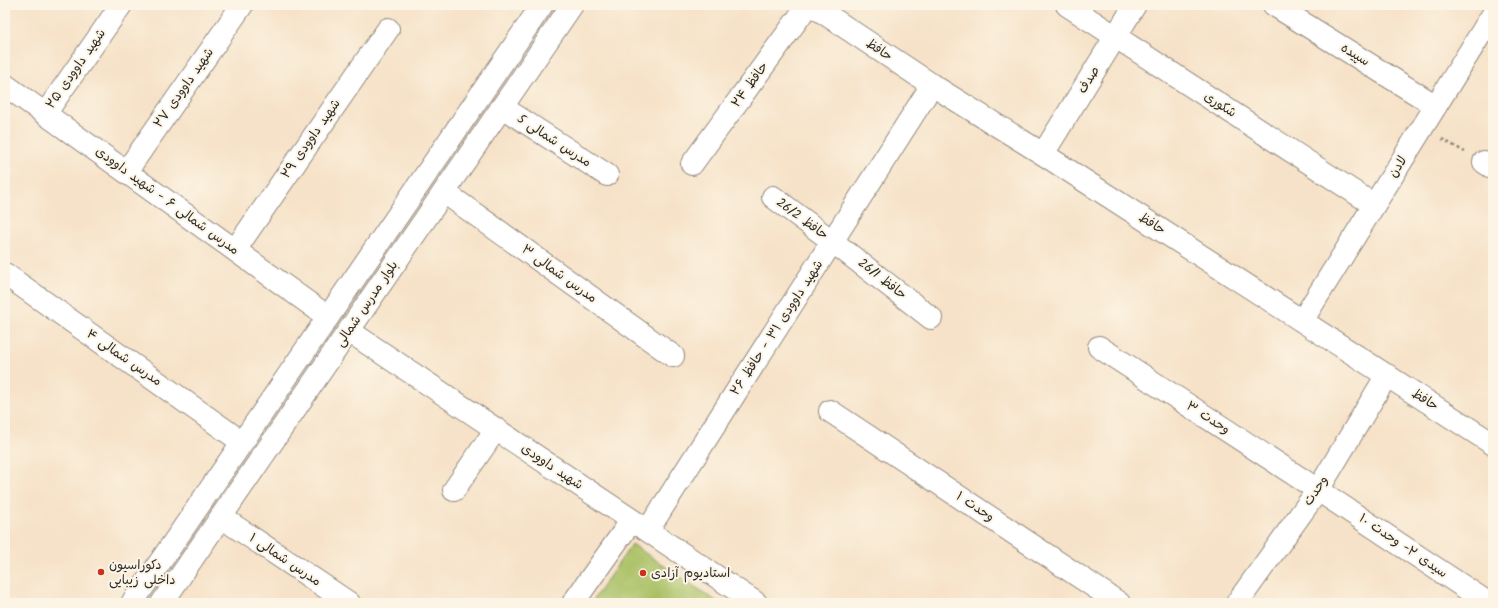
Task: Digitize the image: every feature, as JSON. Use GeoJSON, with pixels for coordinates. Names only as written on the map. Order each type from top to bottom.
{"type":"FeatureCollection","features":[{"type":"Feature","properties":{"kind":"street","name":"شهید داوودی ۲۵"},"geometry":{"type":"LineString","coordinates":[[45,114],[121,5]]}},
{"type":"Feature","properties":{"kind":"street","name":"شهید داوودی ۲۷"},"geometry":{"type":"LineString","coordinates":[[126,172],[242,5]]}},
{"type":"Feature","properties":{"kind":"street","name":"بلوار مدرس شمالی"},"geometry":{"type":"LineString","coordinates":[[132,603],[542,5]]}},
{"type":"Feature","properties":{"kind":"street","name":"بلوار مدرس شمالی"},"geometry":{"type":"LineString","coordinates":[[162,603],[572,5]]}},
{"type":"Feature","properties":{"kind":"street","name":"حافظ ۲۴"},"geometry":{"type":"LineString","coordinates":[[692,164],[808,5]]}},
{"type":"Feature","properties":{"kind":"street","name":"حافظ"},"geometry":{"type":"LineString","coordinates":[[812,5],[932,85],[1043,154],[1493,444]]}},
{"type":"Feature","properties":{"kind":"street","name":"شکوری"},"geometry":{"type":"LineString","coordinates":[[1067,5],[1374,205]]}},
{"type":"Feature","properties":{"kind":"street","name":"صدف"},"geometry":{"type":"LineString","coordinates":[[1043,154],[1135,5]]}},
{"type":"Feature","properties":{"kind":"street","name":"سپیده"},"geometry":{"type":"LineString","coordinates":[[1274,5],[1436,106]]}},
{"type":"Feature","properties":{"kind":"street","name":"لادن"},"geometry":{"type":"LineString","coordinates":[[1302,321],[1493,14]]}},
{"type":"Feature","properties":{"kind":"street","name":"شهید داوودی ۲۹"},"geometry":{"type":"LineString","coordinates":[[235,250],[388,29]]}},
{"type":"Feature","properties":{"kind":"street","name":"مدرس شمالی ۶ - شهید داوودی"},"geometry":{"type":"LineString","coordinates":[[5,85],[328,317]]}},
{"type":"Feature","properties":{"kind":"street","name":"شهید داوودی ۳۱ - حافظ ۲۶"},"geometry":{"type":"LineString","coordinates":[[573,603],[640,525],[832,241],[932,85]]}},
{"type":"Feature","properties":{"kind":"street","name":"مدرس شمالی 5"},"geometry":{"type":"LineString","coordinates":[[502,107],[606,175]]}},
{"type":"Feature","properties":{"kind":"street","name":"مدرس شمالی ۳"},"geometry":{"type":"LineString","coordinates":[[444,192],[673,356]]}},
{"type":"Feature","properties":{"kind":"street","name":"حافظ 26/2"},"geometry":{"type":"LineString","coordinates":[[772,197],[832,241]]}},
{"type":"Feature","properties":{"kind":"street","name":"حافظ 26/1"},"geometry":{"type":"LineString","coordinates":[[832,241],[932,318]]}},
{"type":"Feature","properties":{"kind":"street","name":"مدرس شمالی ۴"},"geometry":{"type":"LineString","coordinates":[[5,274],[242,442]]}},
{"type":"Feature","properties":{"kind":"street","name":"شهید داوودی"},"geometry":{"type":"LineString","coordinates":[[349,331],[756,603]]}},
{"type":"Feature","properties":{"kind":"street","name":"وحدت ۳"},"geometry":{"type":"LineString","coordinates":[[1099,347],[1318,490]]}},
{"type":"Feature","properties":{"kind":"street","name":"وحدت"},"geometry":{"type":"LineString","coordinates":[[1237,603],[1318,490],[1387,375]]}},
{"type":"Feature","properties":{"kind":"street","name":"وحدت ۱"},"geometry":{"type":"LineString","coordinates":[[830,411],[1119,603]]}},
{"type":"Feature","properties":{"kind":"street"},"geometry":{"type":"LineString","coordinates":[[454,490],[496,429]]}},
{"type":"Feature","properties":{"kind":"street","name":"سیدی ۲- وحدت ۱۰"},"geometry":{"type":"LineString","coordinates":[[1318,490],[1488,603]]}},
{"type":"Feature","properties":{"kind":"street","name":"مدرس شمالی ۱"},"geometry":{"type":"LineString","coordinates":[[221,517],[349,603]]}},
{"type":"Feature","properties":{"kind":"path"},"geometry":{"type":"LineString","coordinates":[[1422,128],[1488,165]]}},
{"type":"Feature","properties":{"kind":"green space","name":"استادیوم آزادی"},"geometry":{"type":"Polygon","coordinates":[[[632,544],[719,603],[591,603],[632,544]]]}},
{"type":"Feature","properties":{"kind":"place","name":"دکوراسیون داخلی زیبایی"},"geometry":{"type":"Point","coordinates":[101,572]}},
{"type":"Feature","properties":{"kind":"place","name":"استادیوم آزادی"},"geometry":{"type":"Point","coordinates":[643,573]}}]}
